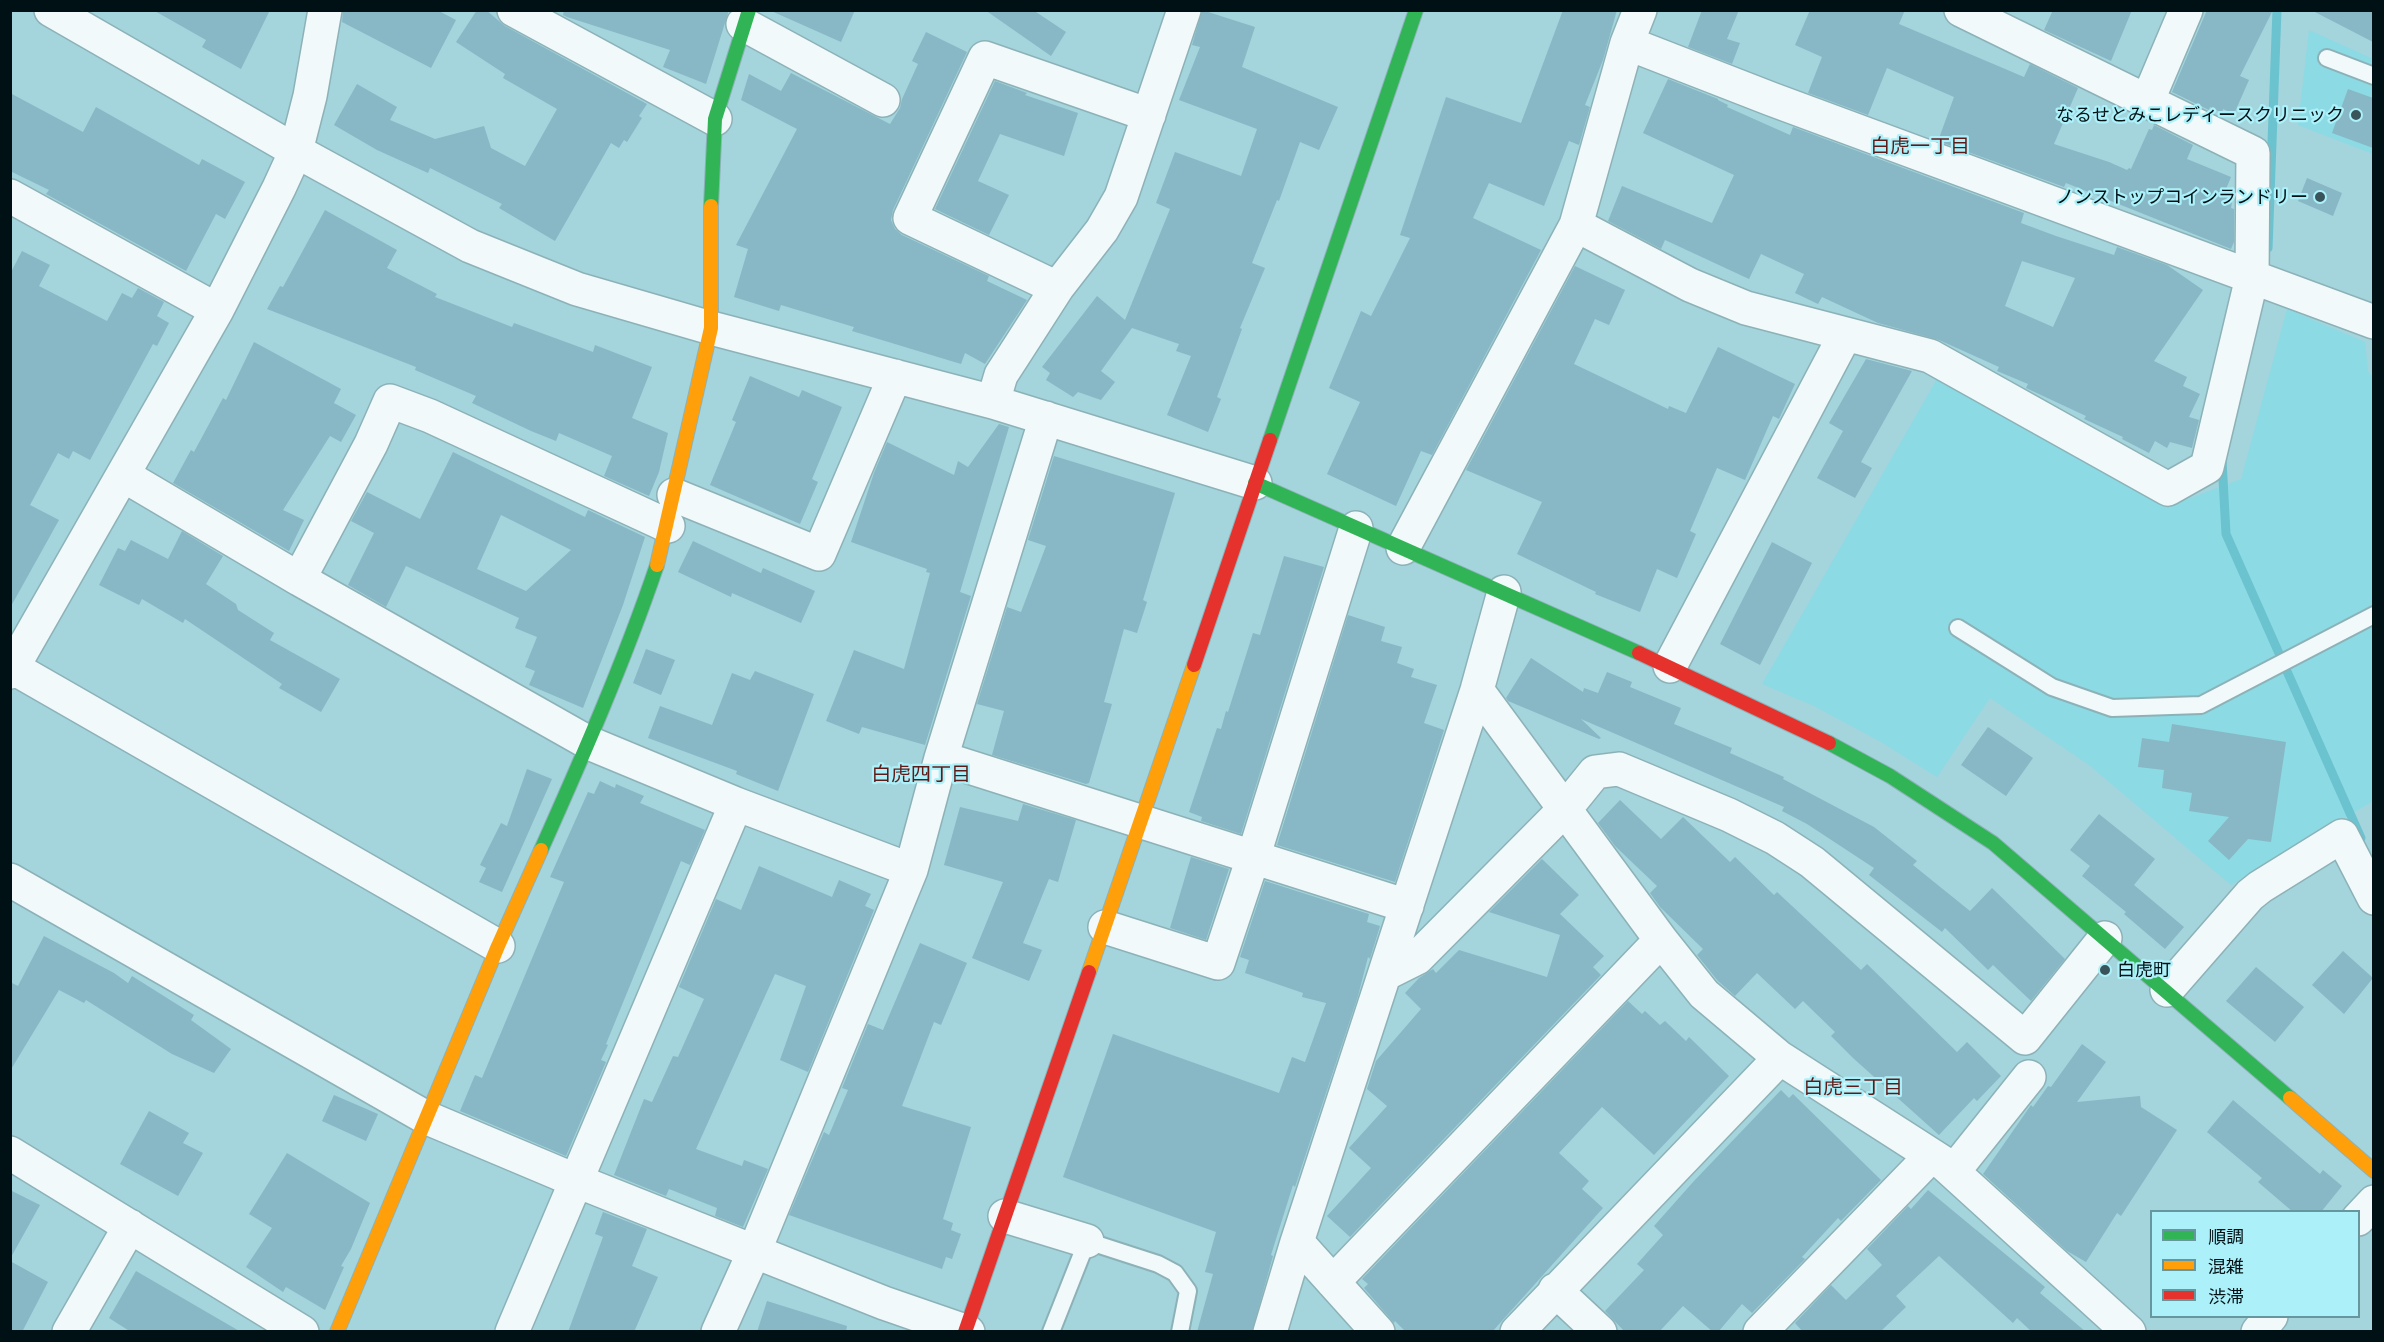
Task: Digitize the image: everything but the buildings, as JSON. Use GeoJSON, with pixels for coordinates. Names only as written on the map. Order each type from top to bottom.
{"type":"FeatureCollection","features":[{"type":"Feature","properties":{"kind":"street"},"geometry":{"type":"LineString","coordinates":[[51,10],[296,152],[470,246],[577,289],[711,328],[993,402],[1255,483],[1670,666],[1802,729],[1890,776],[1993,843],[2167,990],[2373,1171]]}},
{"type":"Feature","properties":{"kind":"street"},"geometry":{"type":"LineString","coordinates":[[325,10],[310,96],[296,152],[217,310],[11,668],[498,946]]}},
{"type":"Feature","properties":{"kind":"street"},"geometry":{"type":"LineString","coordinates":[[513,10],[715,119]]}},
{"type":"Feature","properties":{"kind":"street"},"geometry":{"type":"LineString","coordinates":[[993,402],[1001,375],[1057,288],[1114,213],[1184,10]]}},
{"type":"Feature","properties":{"kind":"street"},"geometry":{"type":"LineString","coordinates":[[10,880],[425,1117],[754,1252],[884,1303],[966,1331],[1416,10]]}},
{"type":"Feature","properties":{"kind":"street"},"geometry":{"type":"LineString","coordinates":[[1403,548],[1576,225],[1627,43],[1640,10]]}},
{"type":"Feature","properties":{"kind":"street"},"geometry":{"type":"LineString","coordinates":[[1576,225],[1690,285],[1746,308],[1930,356],[2168,489],[2207,467],[2265,282],[2253,153],[1961,10]]}},
{"type":"Feature","properties":{"kind":"street"},"geometry":{"type":"LineString","coordinates":[[2147,102],[2186,10]]}},
{"type":"Feature","properties":{"kind":"street"},"geometry":{"type":"LineString","coordinates":[[337,1332],[498,946],[589,743],[641,611],[668,526],[711,328],[710,216],[715,119],[746,17],[883,100]]}},
{"type":"Feature","properties":{"kind":"street"},"geometry":{"type":"LineString","coordinates":[[1627,43],[1771,99],[2373,322]]}},
{"type":"Feature","properties":{"kind":"street"},"geometry":{"type":"LineString","coordinates":[[1057,288],[910,218],[985,58],[1149,115]]}},
{"type":"Feature","properties":{"kind":"street"},"geometry":{"type":"LineString","coordinates":[[10,196],[217,310]]}},
{"type":"Feature","properties":{"kind":"street"},"geometry":{"type":"LineString","coordinates":[[1670,666],[1845,335]]}},
{"type":"Feature","properties":{"kind":"street"},"geometry":{"type":"LineString","coordinates":[[674,495],[819,554],[895,376]]}},
{"type":"Feature","properties":{"kind":"street"},"geometry":{"type":"LineString","coordinates":[[300,579],[371,444],[390,401],[430,416],[668,526]]}},
{"type":"Feature","properties":{"kind":"street"},"geometry":{"type":"LineString","coordinates":[[718,1332],[754,1252],[911,870],[941,758],[1046,418]]}},
{"type":"Feature","properties":{"kind":"street"},"geometry":{"type":"LineString","coordinates":[[123,475],[300,579],[589,743],[736,804],[911,870]]}},
{"type":"Feature","properties":{"kind":"street"},"geometry":{"type":"LineString","coordinates":[[1105,927],[1218,963],[1356,528]]}},
{"type":"Feature","properties":{"kind":"street"},"geometry":{"type":"LineString","coordinates":[[1270,1332],[1297,1242],[1477,690],[1504,592]]}},
{"type":"Feature","properties":{"kind":"street"},"geometry":{"type":"LineString","coordinates":[[1477,690],[1661,940],[1704,994],[1780,1058],[1942,1164],[2129,1332]]}},
{"type":"Feature","properties":{"kind":"street"},"geometry":{"type":"LineString","coordinates":[[941,758],[1407,906]]}},
{"type":"Feature","properties":{"kind":"street"},"geometry":{"type":"LineString","coordinates":[[1384,974],[1417,958],[1565,809],[1595,772],[1619,769],[1730,815],[1775,838],[1812,862],[2025,1038],[2105,938]]}},
{"type":"Feature","properties":{"kind":"street"},"geometry":{"type":"LineString","coordinates":[[512,1332],[736,804]]}},
{"type":"Feature","properties":{"kind":"street"},"geometry":{"type":"LineString","coordinates":[[2167,990],[2250,895],[2342,836],[2373,898]]}},
{"type":"Feature","properties":{"kind":"street"},"geometry":{"type":"LineString","coordinates":[[1333,1282],[1661,940]]}},
{"type":"Feature","properties":{"kind":"street"},"geometry":{"type":"LineString","coordinates":[[1517,1332],[1780,1058]]}},
{"type":"Feature","properties":{"kind":"street"},"geometry":{"type":"LineString","coordinates":[[1760,1332],[1942,1164],[2029,1077]]}},
{"type":"Feature","properties":{"kind":"street"},"geometry":{"type":"LineString","coordinates":[[10,1153],[302,1332]]}},
{"type":"Feature","properties":{"kind":"street"},"geometry":{"type":"LineString","coordinates":[[2360,1216],[2373,1202]]}},
{"type":"Feature","properties":{"kind":"street"},"geometry":{"type":"LineString","coordinates":[[1005,1216],[1087,1241]]}},
{"type":"Feature","properties":{"kind":"street"},"geometry":{"type":"LineString","coordinates":[[69,1332],[130,1226]]}},
{"type":"Feature","properties":{"kind":"street"},"geometry":{"type":"LineString","coordinates":[[1297,1242],[1378,1332]]}},
{"type":"Feature","properties":{"kind":"street"},"geometry":{"type":"LineString","coordinates":[[1555,1290],[1600,1332]]}},
{"type":"Feature","properties":{"kind":"street"},"geometry":{"type":"LineString","coordinates":[[2258,1332],[2270,1318]]}},
{"type":"Feature","properties":{"kind":"lane"},"geometry":{"type":"LineString","coordinates":[[2327,58],[2373,76]]}},
{"type":"Feature","properties":{"kind":"lane"},"geometry":{"type":"LineString","coordinates":[[1958,628],[2052,687],[2112,708],[2201,705],[2373,615]]}},
{"type":"Feature","properties":{"kind":"lane"},"geometry":{"type":"LineString","coordinates":[[1051,1332],[1087,1241],[1158,1264],[1175,1273],[1188,1291],[1180,1332]]}},
{"type":"Feature","properties":{"kind":"shaded area"},"geometry":{"type":"Polygon","coordinates":[[[2309,30],[2373,59],[2373,154],[2298,125],[2309,30]]]}},
{"type":"Feature","properties":{"kind":"shaded area"},"geometry":{"type":"Polygon","coordinates":[[[2287,309],[2365,342],[2368,371],[2374,380],[2373,801],[2231,885],[2089,765],[1990,698],[1937,777],[1881,742],[1814,706],[1762,684],[1937,379],[2167,507],[2241,479],[2287,309]]]}},
{"type":"Feature","properties":{"kind":"waterway"},"geometry":{"type":"LineString","coordinates":[[2268,248],[2277,10]]}},
{"type":"Feature","properties":{"kind":"waterway"},"geometry":{"type":"LineString","coordinates":[[2222,460],[2226,534],[2361,838]]}},
{"type":"Feature","properties":{"kind":"traffic: fast"},"geometry":{"type":"LineString","coordinates":[[711,206],[715,119],[749,10]]}},
{"type":"Feature","properties":{"kind":"traffic: fast"},"geometry":{"type":"LineString","coordinates":[[1270,440],[1416,10]]}},
{"type":"Feature","properties":{"kind":"traffic: fast"},"geometry":{"type":"LineString","coordinates":[[1255,483],[1639,653]]}},
{"type":"Feature","properties":{"kind":"traffic: fast"},"geometry":{"type":"LineString","coordinates":[[541,850],[617,673],[657,565]]}},
{"type":"Feature","properties":{"kind":"traffic: fast"},"geometry":{"type":"LineString","coordinates":[[1829,743],[1890,776],[1993,843],[2290,1098]]}},
{"type":"Feature","properties":{"kind":"traffic: slow"},"geometry":{"type":"LineString","coordinates":[[657,565],[711,328],[711,206]]}},
{"type":"Feature","properties":{"kind":"traffic: slow"},"geometry":{"type":"LineString","coordinates":[[1089,972],[1194,665]]}},
{"type":"Feature","properties":{"kind":"traffic: slow"},"geometry":{"type":"LineString","coordinates":[[337,1332],[498,946],[541,850]]}},
{"type":"Feature","properties":{"kind":"traffic: slow"},"geometry":{"type":"LineString","coordinates":[[2290,1098],[2374,1171]]}},
{"type":"Feature","properties":{"kind":"traffic: jam"},"geometry":{"type":"LineString","coordinates":[[1194,665],[1270,440]]}},
{"type":"Feature","properties":{"kind":"traffic: jam"},"geometry":{"type":"LineString","coordinates":[[1639,653],[1829,743]]}},
{"type":"Feature","properties":{"kind":"traffic: jam"},"geometry":{"type":"LineString","coordinates":[[965,1332],[1089,972]]}},
{"type":"Feature","properties":{"kind":"place","name":"なるせとみこレディースクリニック"},"geometry":{"type":"Point","coordinates":[2356,115]}},
{"type":"Feature","properties":{"kind":"place","name":"ノンストップコインランドリー"},"geometry":{"type":"Point","coordinates":[2320,197]}},
{"type":"Feature","properties":{"kind":"place","name":"白虎町"},"geometry":{"type":"Point","coordinates":[2105,970]}},
{"type":"Feature","properties":{"kind":"district","name":"白虎一丁目"},"geometry":{"type":"Point","coordinates":[1920,147]}},
{"type":"Feature","properties":{"kind":"district","name":"白虎四丁目"},"geometry":{"type":"Point","coordinates":[921,775]}},
{"type":"Feature","properties":{"kind":"district","name":"白虎三丁目"},"geometry":{"type":"Point","coordinates":[1853,1088]}}]}
